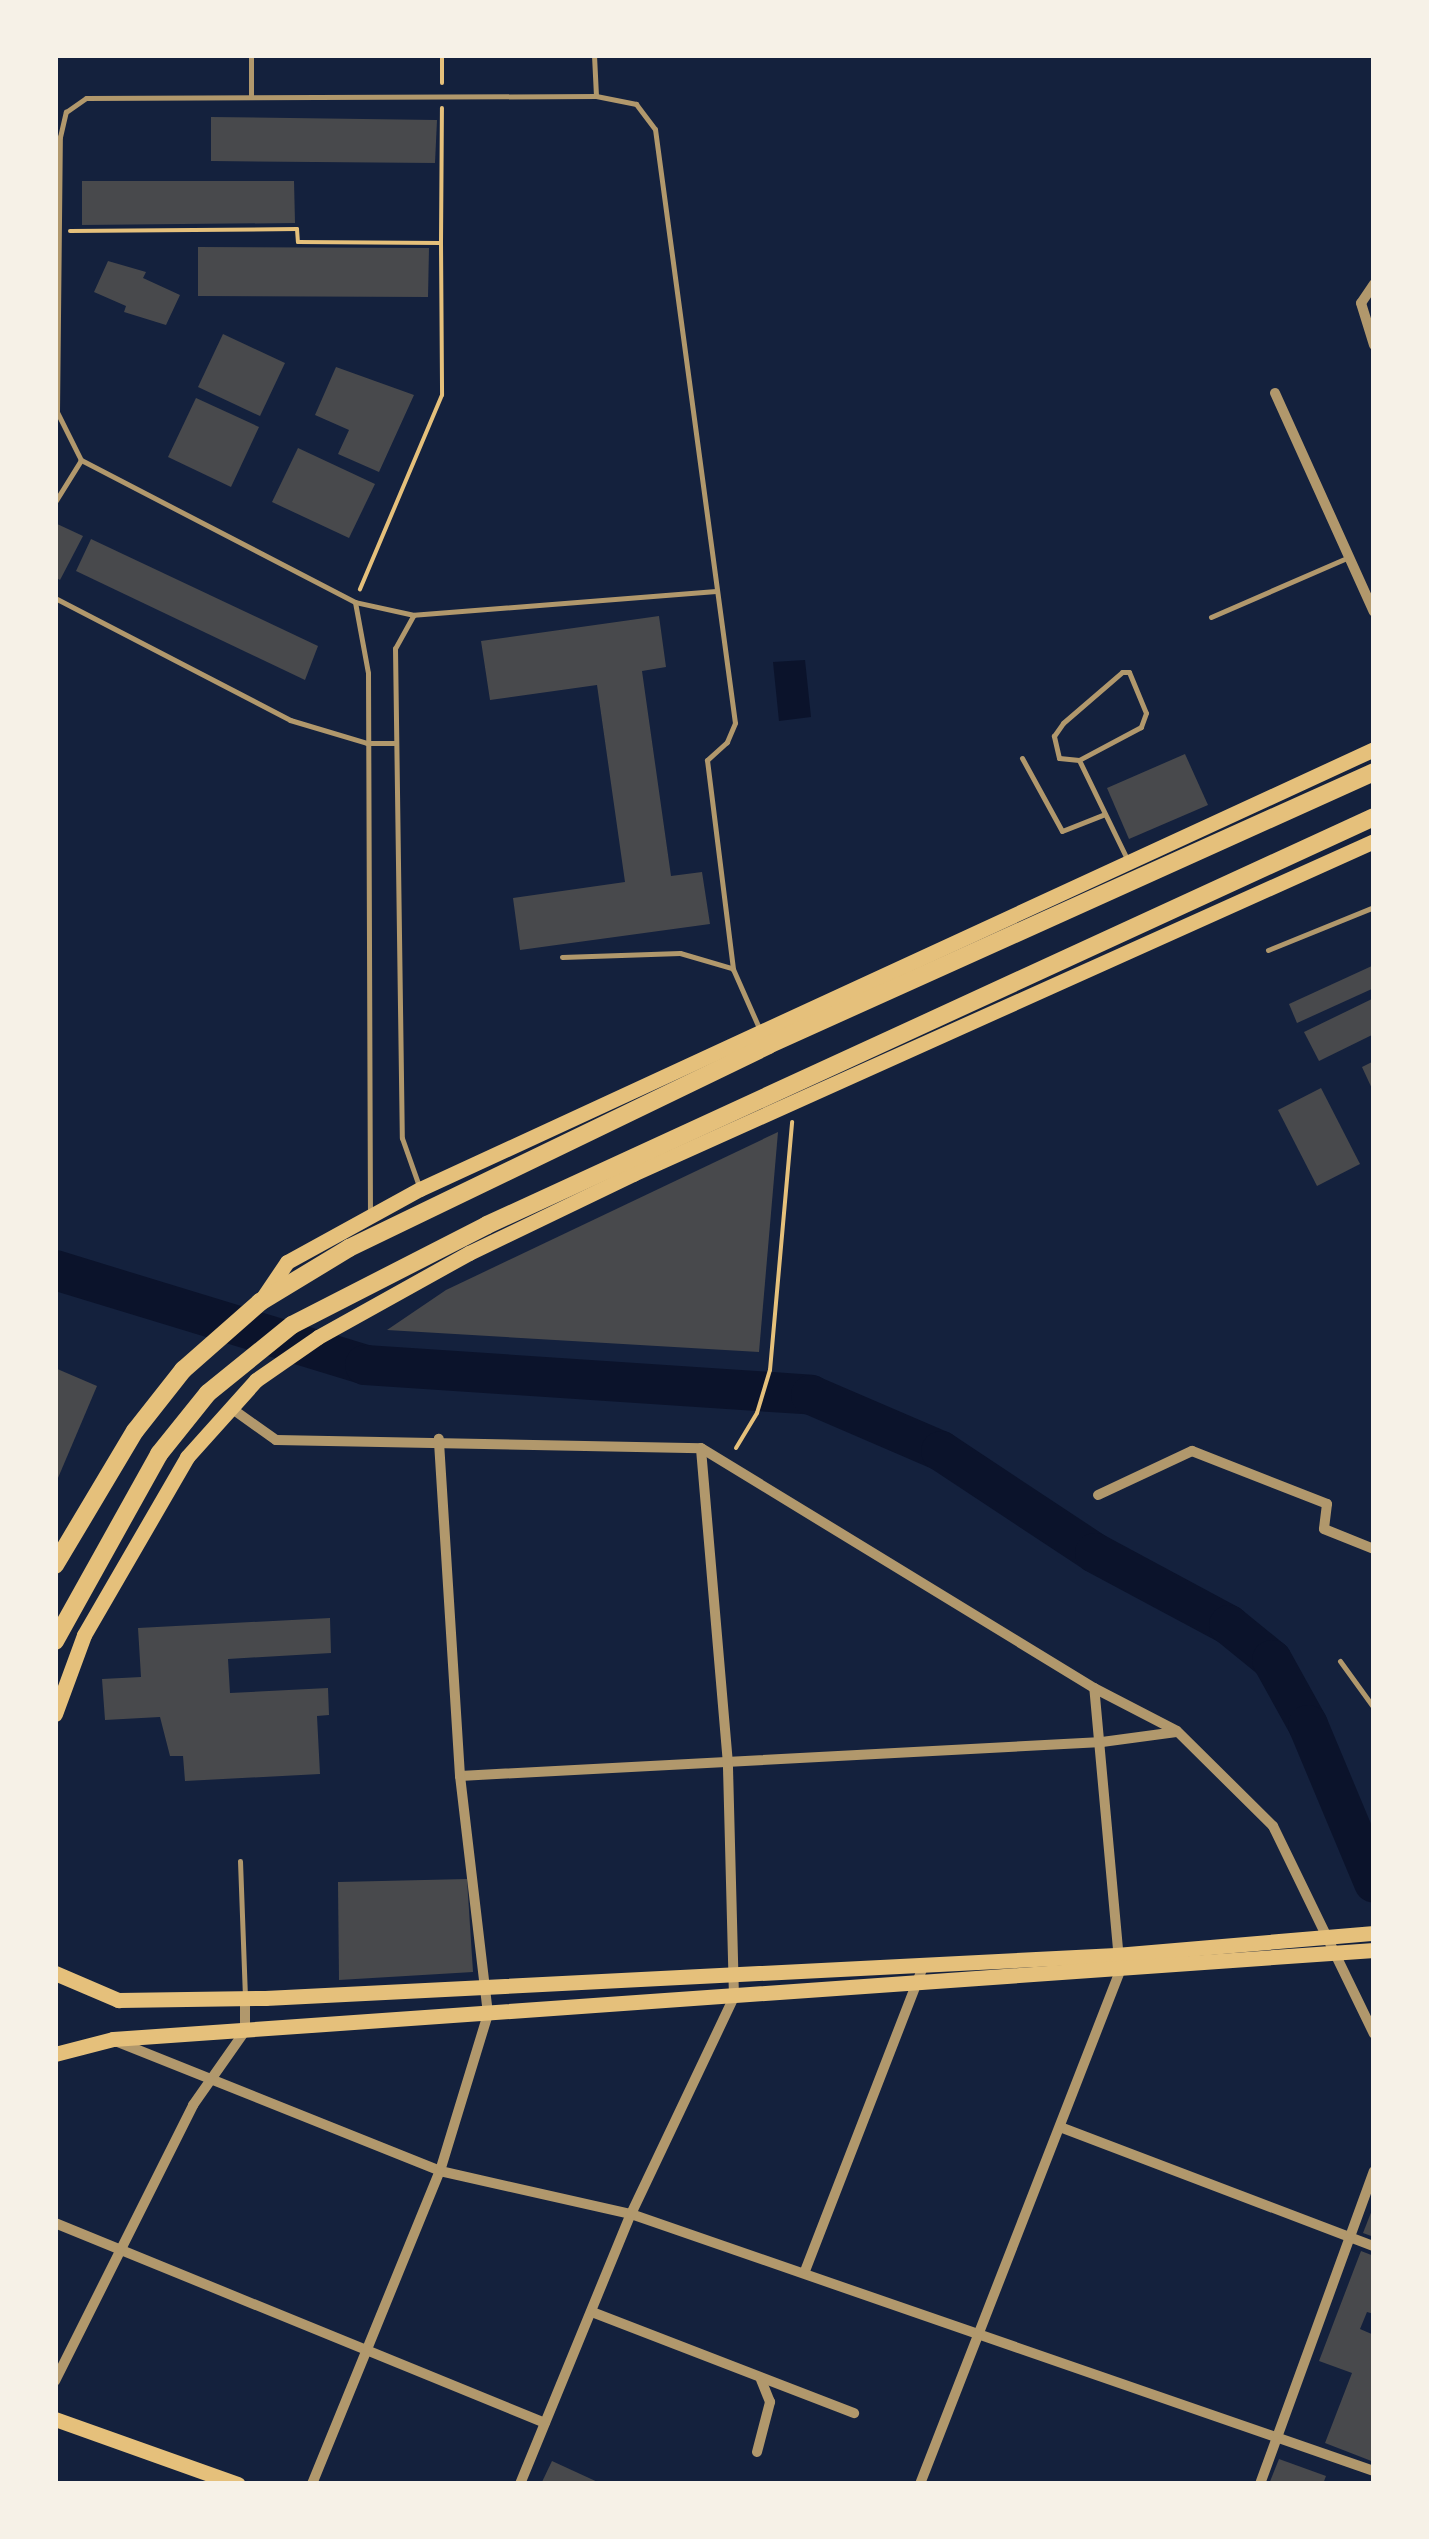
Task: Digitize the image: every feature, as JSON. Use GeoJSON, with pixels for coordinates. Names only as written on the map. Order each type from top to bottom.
{"type":"FeatureCollection","features":[{"type":"Feature","properties":{"kind":"main road"},"geometry":{"type":"LineString","coordinates":[[55,1565],[136,1430],[209,1347],[260,1302],[350,1248],[764,1038],[1128,861],[1374,749]]}},
{"type":"Feature","properties":{"kind":"main road"},"geometry":{"type":"LineString","coordinates":[[260,1302],[286,1262],[420,1189],[1374,772]]}},
{"type":"Feature","properties":{"kind":"main road"},"geometry":{"type":"LineString","coordinates":[[55,1641],[159,1454],[208,1392],[292,1324],[592,1178],[1374,818]]}},
{"type":"Feature","properties":{"kind":"main road"},"geometry":{"type":"LineString","coordinates":[[55,1714],[84,1634],[186,1457],[256,1380],[318,1337],[468,1253],[632,1174],[1374,841]]}},
{"type":"Feature","properties":{"kind":"main road"},"geometry":{"type":"LineString","coordinates":[[592,1178],[632,1174]]}},
{"type":"Feature","properties":{"kind":"main road"},"geometry":{"type":"LineString","coordinates":[[55,2054],[113,2039],[916,1984],[1326,1937],[1368,1942]]}},
{"type":"Feature","properties":{"kind":"main road"},"geometry":{"type":"LineString","coordinates":[[55,1973],[118,2000],[245,1998],[924,1964],[1118,1963],[1334,1953],[1368,1942]]}},
{"type":"Feature","properties":{"kind":"main road"},"geometry":{"type":"LineString","coordinates":[[55,2419],[238,2484]]}},
{"type":"Feature","properties":{"kind":"street"},"geometry":{"type":"LineString","coordinates":[[1374,284],[1361,303],[1374,346]]}},
{"type":"Feature","properties":{"kind":"street"},"geometry":{"type":"LineString","coordinates":[[1275,394],[1374,612]]}},
{"type":"Feature","properties":{"kind":"street"},"geometry":{"type":"LineString","coordinates":[[232,1408],[276,1440],[439,1439],[701,1448],[1094,1688],[1177,1732],[1273,1826],[1374,2034]]}},
{"type":"Feature","properties":{"kind":"street"},"geometry":{"type":"LineString","coordinates":[[312,2484],[362,2349],[440,2171],[488,2014],[481,1985],[460,1776],[439,1439]]}},
{"type":"Feature","properties":{"kind":"street"},"geometry":{"type":"LineString","coordinates":[[520,2484],[631,2214],[734,1996],[728,1764],[701,1448]]}},
{"type":"Feature","properties":{"kind":"street"},"geometry":{"type":"LineString","coordinates":[[1098,1495],[1192,1452],[1327,1504],[1324,1528],[1374,1550]]}},
{"type":"Feature","properties":{"kind":"street"},"geometry":{"type":"LineString","coordinates":[[920,2484],[1060,2128],[1118,1963],[1102,1742],[1094,1688]]}},
{"type":"Feature","properties":{"kind":"street"},"geometry":{"type":"LineString","coordinates":[[460,1776],[1102,1742],[1177,1732]]}},
{"type":"Feature","properties":{"kind":"street"},"geometry":{"type":"LineString","coordinates":[[805,2272],[924,1964]]}},
{"type":"Feature","properties":{"kind":"street"},"geometry":{"type":"LineString","coordinates":[[55,2381],[209,2083],[245,2031],[245,1998]]}},
{"type":"Feature","properties":{"kind":"street"},"geometry":{"type":"LineString","coordinates":[[113,2039],[209,2083],[440,2171],[631,2214],[805,2272],[977,2336],[1280,2434],[1374,2471]]}},
{"type":"Feature","properties":{"kind":"street"},"geometry":{"type":"LineString","coordinates":[[1060,2128],[1374,2246]]}},
{"type":"Feature","properties":{"kind":"street"},"geometry":{"type":"LineString","coordinates":[[1260,2484],[1374,2171]]}},
{"type":"Feature","properties":{"kind":"street"},"geometry":{"type":"LineString","coordinates":[[55,2223],[120,2253],[546,2423]]}},
{"type":"Feature","properties":{"kind":"street"},"geometry":{"type":"LineString","coordinates":[[592,2312],[854,2413]]}},
{"type":"Feature","properties":{"kind":"street"},"geometry":{"type":"LineString","coordinates":[[757,2452],[770,2402],[761,2380]]}},
{"type":"Feature","properties":{"kind":"lane"},"geometry":{"type":"LineString","coordinates":[[251,55],[251,96]]}},
{"type":"Feature","properties":{"kind":"lane"},"geometry":{"type":"LineString","coordinates":[[594,55],[596,96]]}},
{"type":"Feature","properties":{"kind":"lane"},"geometry":{"type":"LineString","coordinates":[[716,591],[414,615],[354,602],[81,460],[57,412],[59,231],[66,112],[86,98],[596,96],[636,104],[655,129],[735,723],[728,742],[706,760],[733,969],[764,1038]]}},
{"type":"Feature","properties":{"kind":"lane"},"geometry":{"type":"LineString","coordinates":[[55,502],[81,460]]}},
{"type":"Feature","properties":{"kind":"lane"},"geometry":{"type":"LineString","coordinates":[[1212,617],[1349,557]]}},
{"type":"Feature","properties":{"kind":"lane"},"geometry":{"type":"LineString","coordinates":[[55,598],[290,720],[368,742],[396,743]]}},
{"type":"Feature","properties":{"kind":"lane"},"geometry":{"type":"LineString","coordinates":[[354,602],[368,673],[370,1218]]}},
{"type":"Feature","properties":{"kind":"lane"},"geometry":{"type":"LineString","coordinates":[[414,615],[395,648],[402,1138],[420,1189]]}},
{"type":"Feature","properties":{"kind":"lane"},"geometry":{"type":"LineString","coordinates":[[1130,672],[1145,720],[1079,760],[1059,758],[1054,736],[1130,672]]}},
{"type":"Feature","properties":{"kind":"lane"},"geometry":{"type":"LineString","coordinates":[[1022,758],[1062,831],[1105,814]]}},
{"type":"Feature","properties":{"kind":"lane"},"geometry":{"type":"LineString","coordinates":[[1079,760],[1128,861]]}},
{"type":"Feature","properties":{"kind":"lane"},"geometry":{"type":"LineString","coordinates":[[1268,950],[1373,906]]}},
{"type":"Feature","properties":{"kind":"lane"},"geometry":{"type":"LineString","coordinates":[[562,957],[680,954],[733,969]]}},
{"type":"Feature","properties":{"kind":"lane"},"geometry":{"type":"LineString","coordinates":[[1340,1661],[1374,1708]]}},
{"type":"Feature","properties":{"kind":"lane"},"geometry":{"type":"LineString","coordinates":[[240,1861],[245,1998]]}},
{"type":"Feature","properties":{"kind":"path"},"geometry":{"type":"LineString","coordinates":[[354,602],[442,395],[442,55]]}},
{"type":"Feature","properties":{"kind":"path"},"geometry":{"type":"LineString","coordinates":[[59,231],[297,228],[298,242],[441,243]]}},
{"type":"Feature","properties":{"kind":"path"},"geometry":{"type":"LineString","coordinates":[[726,1464],[757,1413],[770,1370],[794,1102]]}},
{"type":"Feature","properties":{"kind":"water"},"geometry":{"type":"Polygon","coordinates":[[[805,660],[811,717],[779,721],[773,662],[805,660]]]}},
{"type":"Feature","properties":{"kind":"building"},"geometry":{"type":"Polygon","coordinates":[[[211,117],[437,120],[435,163],[211,161],[211,117]]]}},
{"type":"Feature","properties":{"kind":"building"},"geometry":{"type":"Polygon","coordinates":[[[82,181],[294,181],[295,223],[82,225],[82,181]]]}},
{"type":"Feature","properties":{"kind":"building"},"geometry":{"type":"Polygon","coordinates":[[[198,247],[429,248],[428,297],[198,296],[198,247]]]}},
{"type":"Feature","properties":{"kind":"building"},"geometry":{"type":"Polygon","coordinates":[[[108,261],[146,272],[143,278],[180,295],[166,325],[124,312],[126,306],[94,292],[108,261]]]}},
{"type":"Feature","properties":{"kind":"building"},"geometry":{"type":"Polygon","coordinates":[[[223,334],[285,363],[260,416],[198,387],[223,334]]]}},
{"type":"Feature","properties":{"kind":"building"},"geometry":{"type":"Polygon","coordinates":[[[336,367],[414,395],[379,472],[338,454],[349,430],[315,415],[336,367]]]}},
{"type":"Feature","properties":{"kind":"building"},"geometry":{"type":"Polygon","coordinates":[[[196,398],[259,427],[231,487],[168,457],[196,398]]]}},
{"type":"Feature","properties":{"kind":"building"},"geometry":{"type":"Polygon","coordinates":[[[298,448],[375,484],[349,538],[272,502],[298,448]]]}},
{"type":"Feature","properties":{"kind":"building"},"geometry":{"type":"Polygon","coordinates":[[[55,523],[83,536],[60,580],[55,577],[55,523]]]}},
{"type":"Feature","properties":{"kind":"building"},"geometry":{"type":"Polygon","coordinates":[[[91,539],[318,646],[305,680],[76,571],[91,539]]]}},
{"type":"Feature","properties":{"kind":"building"},"geometry":{"type":"Polygon","coordinates":[[[659,616],[666,667],[642,671],[671,876],[702,872],[710,924],[520,950],[513,898],[625,882],[597,685],[490,700],[481,641],[659,616]]]}},
{"type":"Feature","properties":{"kind":"building"},"geometry":{"type":"Polygon","coordinates":[[[1185,754],[1208,805],[1129,839],[1107,788],[1185,754]]]}},
{"type":"Feature","properties":{"kind":"building"},"geometry":{"type":"Polygon","coordinates":[[[1374,965],[1374,988],[1297,1023],[1289,1004],[1374,965]]]}},
{"type":"Feature","properties":{"kind":"building"},"geometry":{"type":"Polygon","coordinates":[[[1374,998],[1374,1034],[1319,1061],[1304,1032],[1374,998]]]}},
{"type":"Feature","properties":{"kind":"building"},"geometry":{"type":"Polygon","coordinates":[[[1374,1061],[1374,1093],[1362,1067],[1374,1061]]]}},
{"type":"Feature","properties":{"kind":"building"},"geometry":{"type":"Polygon","coordinates":[[[1321,1088],[1360,1164],[1317,1186],[1278,1110],[1321,1088]]]}},
{"type":"Feature","properties":{"kind":"building"},"geometry":{"type":"Polygon","coordinates":[[[778,1132],[759,1352],[387,1330],[446,1290],[778,1132]]]}},
{"type":"Feature","properties":{"kind":"building"},"geometry":{"type":"Polygon","coordinates":[[[55,1368],[97,1386],[55,1485],[55,1368]]]}},
{"type":"Feature","properties":{"kind":"building"},"geometry":{"type":"Polygon","coordinates":[[[330,1618],[331,1653],[228,1659],[230,1693],[328,1688],[329,1715],[317,1716],[320,1774],[185,1781],[183,1756],[170,1756],[160,1717],[105,1720],[102,1679],[141,1677],[138,1628],[330,1618]]]}},
{"type":"Feature","properties":{"kind":"building"},"geometry":{"type":"Polygon","coordinates":[[[467,1879],[473,1972],[339,1980],[338,1882],[467,1879]]]}},
{"type":"Feature","properties":{"kind":"building"},"geometry":{"type":"Polygon","coordinates":[[[1374,2205],[1374,2237],[1363,2233],[1374,2205]]]}},
{"type":"Feature","properties":{"kind":"building"},"geometry":{"type":"Polygon","coordinates":[[[1361,2251],[1374,2256],[1374,2314],[1367,2312],[1360,2329],[1374,2335],[1374,2462],[1325,2443],[1352,2373],[1319,2361],[1361,2251]]]}},
{"type":"Feature","properties":{"kind":"building"},"geometry":{"type":"Polygon","coordinates":[[[1279,2459],[1326,2476],[1323,2484],[1269,2484],[1279,2459]]]}},
{"type":"Feature","properties":{"kind":"building"},"geometry":{"type":"Polygon","coordinates":[[[552,2461],[602,2484],[541,2484],[552,2461]]]}},
{"type":"Feature","properties":{"kind":"waterway"},"geometry":{"type":"LineString","coordinates":[[55,1270],[365,1365],[811,1395],[941,1451],[1095,1553],[1229,1625],[1272,1660],[1308,1725],[1374,1883]]}}]}
